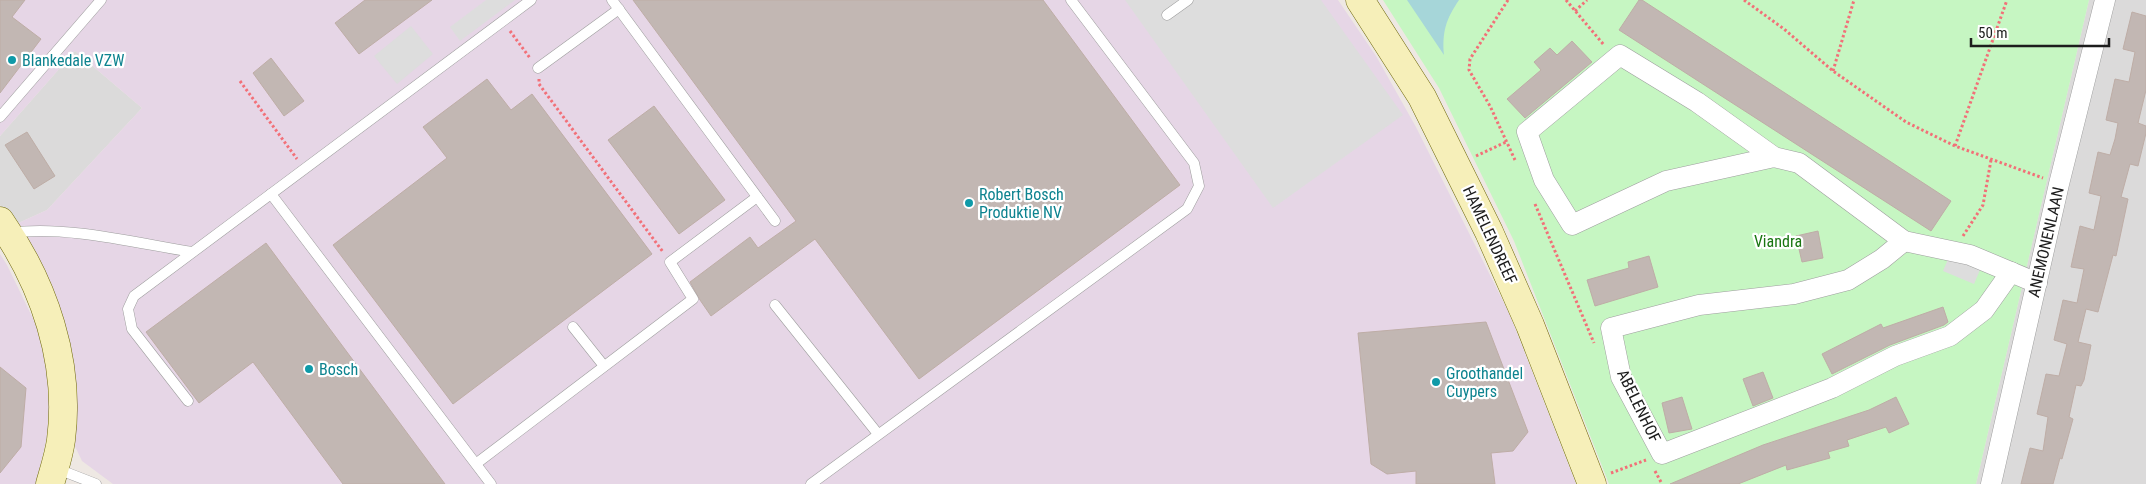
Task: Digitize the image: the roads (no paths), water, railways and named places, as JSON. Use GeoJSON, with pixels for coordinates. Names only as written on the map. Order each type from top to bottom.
{"type":"FeatureCollection","features":[{"type":"Feature","properties":{"kind":"street","name":"HAMELENDREEF"},"geometry":{"type":"LineString","coordinates":[[1360,0],[1422,97],[1489,232],[1524,310],[1592,484]]}},
{"type":"Feature","properties":{"kind":"street","name":"ANEMONENLAAN"},"geometry":{"type":"LineString","coordinates":[[1991,484],[2059,184],[2105,0]]}},
{"type":"Feature","properties":{"kind":"street"},"geometry":{"type":"LineString","coordinates":[[1774,157],[1666,181],[1572,225],[1544,180],[1527,132],[1620,55],[1697,102],[1774,157],[1800,163],[1904,241],[1970,255],[2037,283]]}},
{"type":"Feature","properties":{"kind":"street"},"geometry":{"type":"LineString","coordinates":[[4,227],[34,279],[57,343],[63,405],[61,440],[52,476]]}},
{"type":"Feature","properties":{"kind":"street","name":"ABELENHOF"},"geometry":{"type":"LineString","coordinates":[[1904,241],[1882,259],[1848,280],[1794,294],[1700,305],[1611,328],[1621,377],[1662,454],[1832,388],[1895,356],[1950,336],[1984,310],[2011,272]]}},
{"type":"Feature","properties":{"kind":"lane"},"geometry":{"type":"LineString","coordinates":[[0,117],[101,0]]}},
{"type":"Feature","properties":{"kind":"lane"},"geometry":{"type":"LineString","coordinates":[[188,401],[132,329],[128,309],[134,296],[531,0]]}},
{"type":"Feature","properties":{"kind":"lane"},"geometry":{"type":"LineString","coordinates":[[612,0],[775,221]]}},
{"type":"Feature","properties":{"kind":"lane"},"geometry":{"type":"LineString","coordinates":[[811,484],[1187,209],[1199,186],[1194,163],[1071,0]]}},
{"type":"Feature","properties":{"kind":"lane"},"geometry":{"type":"LineString","coordinates":[[1167,15],[1188,0]]}},
{"type":"Feature","properties":{"kind":"lane"},"geometry":{"type":"LineString","coordinates":[[538,68],[619,9]]}},
{"type":"Feature","properties":{"kind":"lane"},"geometry":{"type":"LineString","coordinates":[[271,194],[491,484]]}},
{"type":"Feature","properties":{"kind":"lane"},"geometry":{"type":"LineString","coordinates":[[477,464],[693,298],[670,262],[757,197]]}},
{"type":"Feature","properties":{"kind":"lane"},"geometry":{"type":"LineString","coordinates":[[4,227],[102,237],[192,252]]}},
{"type":"Feature","properties":{"kind":"lane"},"geometry":{"type":"LineString","coordinates":[[775,306],[878,434]]}},
{"type":"Feature","properties":{"kind":"lane"},"geometry":{"type":"LineString","coordinates":[[573,327],[604,366]]}},
{"type":"Feature","properties":{"kind":"lane"},"geometry":{"type":"LineString","coordinates":[[52,476],[96,484]]}},
{"type":"Feature","properties":{"kind":"water"},"geometry":{"type":"Polygon","coordinates":[[[1407,0],[1459,0],[1446,26],[1444,55],[1407,0]]]}},
{"type":"Feature","properties":{"kind":"place","name":"Blankedale VZW"},"geometry":{"type":"Point","coordinates":[12,60]}},
{"type":"Feature","properties":{"kind":"place","name":"Robert Bosch Produktie NV"},"geometry":{"type":"Point","coordinates":[969,203]}},
{"type":"Feature","properties":{"kind":"place","name":"Bosch"},"geometry":{"type":"Point","coordinates":[309,369]}},
{"type":"Feature","properties":{"kind":"place","name":"Groothandel Cuypers"},"geometry":{"type":"Point","coordinates":[1436,382]}},
{"type":"Feature","properties":{"kind":"park label","name":"Viandra"},"geometry":{"type":"Point","coordinates":[1778,241]}}]}
